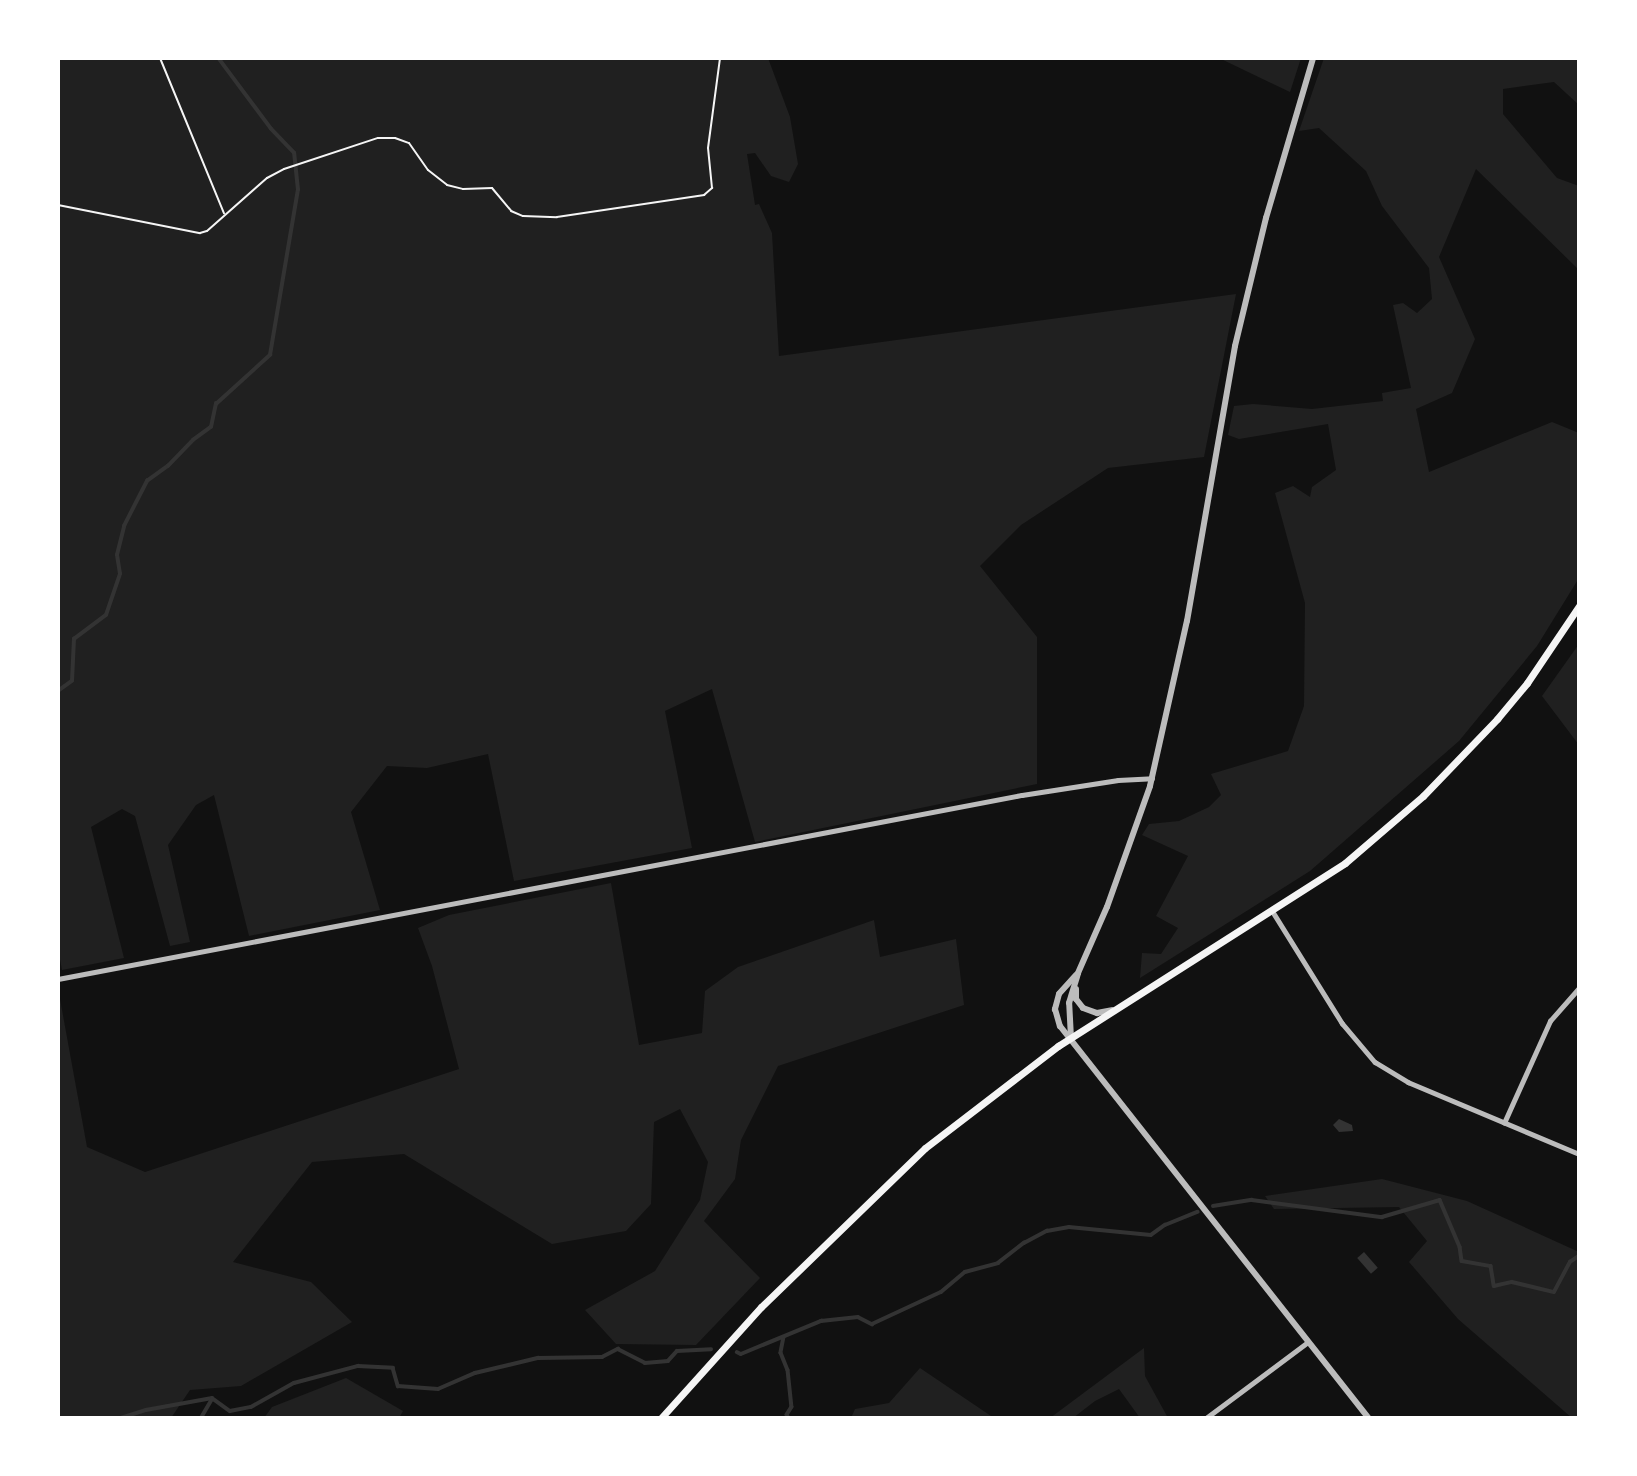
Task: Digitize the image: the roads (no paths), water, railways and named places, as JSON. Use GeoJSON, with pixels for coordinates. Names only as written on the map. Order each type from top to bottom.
{"type":"FeatureCollection","features":[{"type":"Feature","properties":{"kind":"main road"},"geometry":{"type":"LineString","coordinates":[[661,1418],[761,1307],[890,1180],[975,1107],[1071,1038],[1273,912],[1345,863],[1423,796],[1497,719],[1527,683],[1579,606]]}},
{"type":"Feature","properties":{"kind":"street"},"geometry":{"type":"LineString","coordinates":[[1117,1009],[1097,1013],[1083,1008],[1076,999],[1078,973],[1107,907],[1152,779],[1187,621],[1246,298],[1276,178],[1313,58]]}},
{"type":"Feature","properties":{"kind":"street"},"geometry":{"type":"LineString","coordinates":[[58,978],[1022,795],[1118,780],[1152,779]]}},
{"type":"Feature","properties":{"kind":"street"},"geometry":{"type":"LineString","coordinates":[[1273,912],[1342,1023],[1375,1062],[1408,1082],[1579,1154]]}},
{"type":"Feature","properties":{"kind":"street"},"geometry":{"type":"LineString","coordinates":[[1078,973],[1059,994],[1055,1009],[1060,1026],[1368,1418]]}},
{"type":"Feature","properties":{"kind":"street"},"geometry":{"type":"LineString","coordinates":[[1071,1038],[1069,1003],[1076,986]]}},
{"type":"Feature","properties":{"kind":"street"},"geometry":{"type":"LineString","coordinates":[[1504,1123],[1550,1021],[1579,988]]}},
{"type":"Feature","properties":{"kind":"street"},"geometry":{"type":"LineString","coordinates":[[1206,1418],[1308,1342]]}},
{"type":"Feature","properties":{"kind":"waterway"},"geometry":{"type":"LineString","coordinates":[[58,691],[72,681],[74,639],[106,615],[120,574],[117,555],[124,526],[147,481],[211,427],[216,404],[270,355],[298,190],[294,153],[271,129],[218,58]]}},
{"type":"Feature","properties":{"kind":"waterway"},"geometry":{"type":"LineString","coordinates":[[1213,1206],[1252,1200],[1382,1217],[1440,1200],[1460,1247],[1462,1261],[1491,1266],[1494,1286],[1512,1282],[1554,1292],[1570,1262],[1579,1256]]}},
{"type":"Feature","properties":{"kind":"waterway"},"geometry":{"type":"LineString","coordinates":[[737,1352],[741,1354],[821,1321],[858,1317],[872,1324],[941,1292],[965,1272],[998,1263],[1024,1243],[1047,1231],[1069,1227],[1151,1235],[1165,1225],[1197,1212]]}},
{"type":"Feature","properties":{"kind":"waterway"},"geometry":{"type":"LineString","coordinates":[[784,1337],[781,1353],[788,1370],[792,1407],[787,1415],[789,1418]]}},
{"type":"Feature","properties":{"kind":"waterway"},"geometry":{"type":"LineString","coordinates":[[121,1418],[146,1410],[212,1398],[230,1411],[251,1407],[294,1383],[358,1366],[393,1368],[398,1386],[438,1389],[475,1373],[538,1358],[602,1357],[618,1349],[645,1363],[668,1361],[677,1351],[711,1349]]}},
{"type":"Feature","properties":{"kind":"waterway"},"geometry":{"type":"LineString","coordinates":[[201,1418],[212,1399]]}}]}
